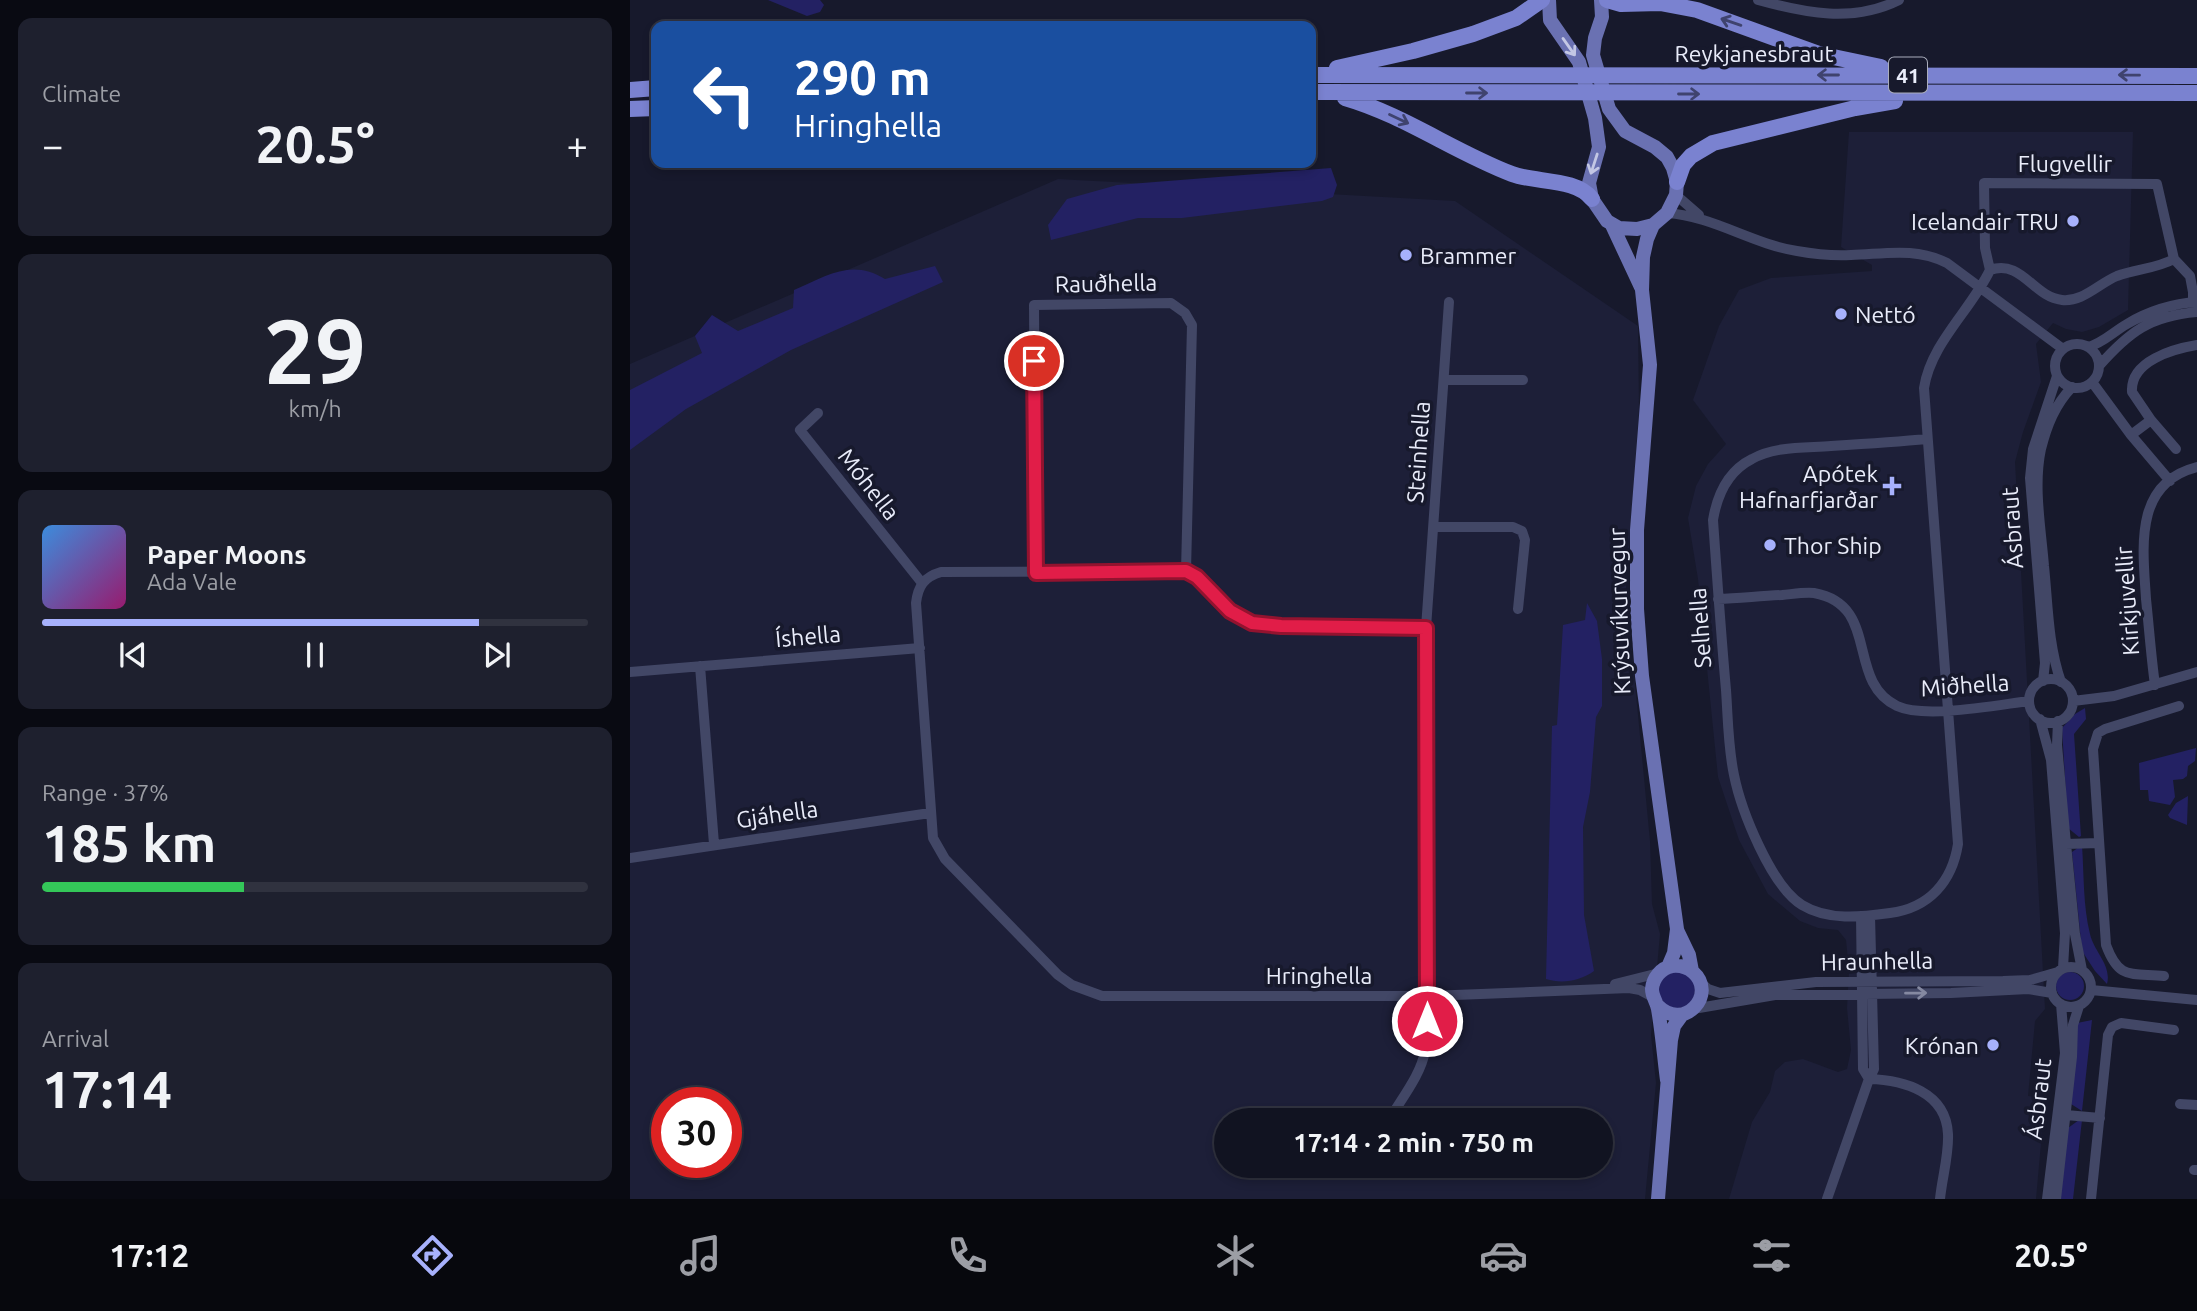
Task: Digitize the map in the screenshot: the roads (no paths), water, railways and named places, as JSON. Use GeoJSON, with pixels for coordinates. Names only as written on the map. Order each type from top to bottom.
{"type":"FeatureCollection","features":[{"type":"Feature","properties":{"kind":"highway"},"geometry":{"type":"LineString","coordinates":[[1316,72],[1473,34],[1516,18],[1542,0]]}},
{"type":"Feature","properties":{"kind":"highway"},"geometry":{"type":"LineString","coordinates":[[1607,0],[1621,4],[1660,3],[1689,8],[1819,54],[1872,66],[1906,69],[2009,68],[2086,75]]}},
{"type":"Feature","properties":{"kind":"highway","name":"Reykjanesbraut"},"geometry":{"type":"LineString","coordinates":[[1316,73],[1565,76],[2197,76]]}},
{"type":"Feature","properties":{"kind":"highway"},"geometry":{"type":"LineString","coordinates":[[630,90],[651,88]]}},
{"type":"Feature","properties":{"kind":"highway","name":"Reykjanesbraut"},"geometry":{"type":"LineString","coordinates":[[1316,92],[2197,93]]}},
{"type":"Feature","properties":{"kind":"highway"},"geometry":{"type":"LineString","coordinates":[[1316,93],[1354,100],[1504,170],[1536,180],[1576,186],[1592,199]]}},
{"type":"Feature","properties":{"kind":"highway"},"geometry":{"type":"LineString","coordinates":[[1676,188],[1683,165],[1691,156],[1713,144],[1855,108],[1894,101],[2074,99],[2131,93]]}},
{"type":"Feature","properties":{"kind":"highway"},"geometry":{"type":"LineString","coordinates":[[630,109],[651,108]]}},
{"type":"Feature","properties":{"kind":"main road"},"geometry":{"type":"LineString","coordinates":[[1549,0],[1550,20],[1579,62],[1595,118],[1599,147],[1590,177],[1592,199]]}},
{"type":"Feature","properties":{"kind":"main road"},"geometry":{"type":"LineString","coordinates":[[1601,0],[1602,17],[1593,55],[1609,109],[1625,131],[1655,147],[1667,157],[1676,188],[1667,213],[1653,225],[1628,230],[1612,225]]}},
{"type":"Feature","properties":{"kind":"main road","name":"Krýsuvíkurvegur"},"geometry":{"type":"LineString","coordinates":[[1592,199],[1603,217],[1612,225],[1642,289]]}},
{"type":"Feature","properties":{"kind":"main road","name":"Krýsuvíkurvegur"},"geometry":{"type":"LineString","coordinates":[[1653,225],[1644,248],[1642,289],[1650,365],[1637,530],[1639,643],[1677,929],[1674,953],[1664,970]]}},
{"type":"Feature","properties":{"kind":"main road","name":"Krýsuvíkurvegur"},"geometry":{"type":"LineString","coordinates":[[1677,929],[1696,976]]}},
{"type":"Feature","properties":{"kind":"main road"},"geometry":{"type":"LineString","coordinates":[[1658,1199],[1671,1033],[1701,996],[1696,976],[1681,966],[1664,970],[1653,984],[1667,1080]]}},
{"type":"Feature","properties":{"kind":"main road"},"geometry":{"type":"LineString","coordinates":[[1655,1001],[1668,1014],[1688,1012]]}},
{"type":"Feature","properties":{"kind":"street"},"geometry":{"type":"LineString","coordinates":[[1758,0],[1801,11],[1835,15],[1866,12],[1899,0]]}},
{"type":"Feature","properties":{"kind":"street","name":"Flugvellir"},"geometry":{"type":"LineString","coordinates":[[1990,270],[1985,248],[1984,183],[2157,184],[2174,259],[2189,276],[2196,305]]}},
{"type":"Feature","properties":{"kind":"street"},"geometry":{"type":"LineString","coordinates":[[1676,188],[1682,203],[1704,219]]}},
{"type":"Feature","properties":{"kind":"street"},"geometry":{"type":"LineString","coordinates":[[1667,213],[1704,219],[1755,240],[1797,251],[1849,255],[1911,252],[1928,255],[1947,263],[2063,349]]}},
{"type":"Feature","properties":{"kind":"street"},"geometry":{"type":"LineString","coordinates":[[1980,289],[1990,270],[1999,268],[2021,274],[2045,295],[2059,300],[2071,300],[2080,298],[2119,275],[2165,264],[2174,259]]}},
{"type":"Feature","properties":{"kind":"street","name":"Selhella"},"geometry":{"type":"LineString","coordinates":[[1927,439],[1774,451],[1750,460],[1727,481],[1713,520],[1733,774],[1749,820],[1777,878],[1794,898],[1817,912],[1835,916],[1866,916],[1914,908],[1932,897],[1947,878],[1956,858],[1958,844],[1924,388],[1929,367],[1980,289]]}},
{"type":"Feature","properties":{"kind":"street","name":"Steinhella"},"geometry":{"type":"LineString","coordinates":[[1426,628],[1449,302]]}},
{"type":"Feature","properties":{"kind":"street","name":"Rauðhella"},"geometry":{"type":"LineString","coordinates":[[1036,573],[1034,305],[1171,303],[1188,317],[1192,325],[1186,571]]}},
{"type":"Feature","properties":{"kind":"street"},"geometry":{"type":"LineString","coordinates":[[2196,305],[2142,326],[2124,338],[2099,366],[2092,382],[2079,388],[2072,387],[2057,376],[2056,361],[2063,349],[2075,344],[2088,347],[2101,342],[2124,325],[2148,314],[2196,305]]}},
{"type":"Feature","properties":{"kind":"street"},"geometry":{"type":"LineString","coordinates":[[2176,449],[2151,420],[2132,393],[2131,387],[2136,375],[2154,359],[2197,345]]}},
{"type":"Feature","properties":{"kind":"street"},"geometry":{"type":"LineString","coordinates":[[2088,347],[2098,359],[2099,366]]}},
{"type":"Feature","properties":{"kind":"street","name":"Ásbraut"},"geometry":{"type":"LineString","coordinates":[[2043,681],[2045,663],[2029,478],[2033,449],[2057,376]]}},
{"type":"Feature","properties":{"kind":"street","name":"Steinhella"},"geometry":{"type":"LineString","coordinates":[[1445,380],[1523,380]]}},
{"type":"Feature","properties":{"kind":"street"},"geometry":{"type":"LineString","coordinates":[[2092,382],[2131,435],[2170,481]]}},
{"type":"Feature","properties":{"kind":"street","name":"Ásbraut"},"geometry":{"type":"LineString","coordinates":[[2062,682],[2052,651],[2038,479],[2041,450],[2050,421],[2062,398],[2072,387]]}},
{"type":"Feature","properties":{"kind":"street","name":"Móhella"},"geometry":{"type":"LineString","coordinates":[[818,413],[800,430],[922,583]]}},
{"type":"Feature","properties":{"kind":"street"},"geometry":{"type":"LineString","coordinates":[[2131,435],[2151,420]]}},
{"type":"Feature","properties":{"kind":"street","name":"Kirkjuvellir"},"geometry":{"type":"LineString","coordinates":[[2155,685],[2143,531],[2150,505],[2170,481],[2197,467]]}},
{"type":"Feature","properties":{"kind":"street","name":"Steinhella"},"geometry":{"type":"LineString","coordinates":[[1434,527],[1520,529],[1525,540],[1518,609]]}},
{"type":"Feature","properties":{"kind":"street"},"geometry":{"type":"LineString","coordinates":[[922,583],[930,575],[941,572],[1186,571],[1197,577],[1230,611],[1252,623],[1276,626],[1426,628],[1425,1053],[1419,1069],[1396,1108]]}},
{"type":"Feature","properties":{"kind":"street","name":"Hringhella"},"geometry":{"type":"LineString","coordinates":[[922,583],[916,603],[933,838],[945,859],[1058,975],[1072,985],[1102,996],[1426,996]]}},
{"type":"Feature","properties":{"kind":"street","name":"Miðhella"},"geometry":{"type":"LineString","coordinates":[[1718,599],[1809,593],[1833,600],[1847,611],[1855,622],[1869,676],[1883,696],[1897,705],[1913,710],[1947,710],[2029,701]]}},
{"type":"Feature","properties":{"kind":"street","name":"Íshella"},"geometry":{"type":"LineString","coordinates":[[630,672],[920,649]]}},
{"type":"Feature","properties":{"kind":"street"},"geometry":{"type":"LineString","coordinates":[[700,666],[714,844]]}},
{"type":"Feature","properties":{"kind":"street"},"geometry":{"type":"LineString","coordinates":[[2073,701],[2113,696],[2197,672]]}},
{"type":"Feature","properties":{"kind":"street"},"geometry":{"type":"LineString","coordinates":[[2040,719],[2052,723],[2068,714],[2073,701],[2070,690],[2062,682],[2043,681],[2033,689],[2029,701],[2031,709],[2040,719],[2051,760],[2065,933],[2061,970]]}},
{"type":"Feature","properties":{"kind":"street"},"geometry":{"type":"LineString","coordinates":[[2164,976],[2124,972],[2116,968],[2109,955],[2106,945],[2093,749],[2098,733],[2179,706]]}},
{"type":"Feature","properties":{"kind":"street"},"geometry":{"type":"LineString","coordinates":[[2058,721],[2057,745],[2066,844],[2075,934],[2082,970]]}},
{"type":"Feature","properties":{"kind":"street","name":"Gjáhella"},"geometry":{"type":"LineString","coordinates":[[630,858],[930,813]]}},
{"type":"Feature","properties":{"kind":"street"},"geometry":{"type":"LineString","coordinates":[[2066,844],[2099,842]]}},
{"type":"Feature","properties":{"kind":"street"},"geometry":{"type":"LineString","coordinates":[[1827,1199],[1874,1069],[1867,994],[1866,916]]}},
{"type":"Feature","properties":{"kind":"street"},"geometry":{"type":"LineString","coordinates":[[2073,967],[2082,970],[2090,979],[2089,997],[2078,1006],[2061,1004],[2052,993],[2052,979],[2061,970],[2073,967]]}},
{"type":"Feature","properties":{"kind":"street"},"geometry":{"type":"LineString","coordinates":[[1583,990],[1664,970]]}},
{"type":"Feature","properties":{"kind":"street","name":"Hraunhella"},"geometry":{"type":"LineString","coordinates":[[1696,976],[1708,989],[1720,993],[1804,983],[2030,980],[2061,970]]}},
{"type":"Feature","properties":{"kind":"street"},"geometry":{"type":"LineString","coordinates":[[1426,996],[1635,989],[1655,1001]]}},
{"type":"Feature","properties":{"kind":"street","name":"Hraunhella"},"geometry":{"type":"LineString","coordinates":[[1688,1012],[1775,995],[2028,989],[2052,993]]}},
{"type":"Feature","properties":{"kind":"street"},"geometry":{"type":"LineString","coordinates":[[2091,990],[2197,1000]]}},
{"type":"Feature","properties":{"kind":"street","name":"Ásbraut"},"geometry":{"type":"LineString","coordinates":[[2047,1199],[2065,1053],[2061,1004]]}},
{"type":"Feature","properties":{"kind":"street","name":"Ásbraut"},"geometry":{"type":"LineString","coordinates":[[2056,1199],[2073,1025],[2078,1006]]}},
{"type":"Feature","properties":{"kind":"street"},"geometry":{"type":"LineString","coordinates":[[2091,1199],[2108,1035],[2112,1027],[2121,1023],[2174,1030]]}},
{"type":"Feature","properties":{"kind":"street"},"geometry":{"type":"LineString","coordinates":[[1869,1079],[1888,1079],[1908,1084],[1926,1093],[1944,1115],[1948,1135],[1940,1199]]}},
{"type":"Feature","properties":{"kind":"street"},"geometry":{"type":"LineString","coordinates":[[2180,1104],[2197,1105]]}},
{"type":"Feature","properties":{"kind":"street"},"geometry":{"type":"LineString","coordinates":[[2066,1115],[2100,1118]]}},
{"type":"Feature","properties":{"kind":"place","name":"Icelandair TRU"},"geometry":{"type":"Point","coordinates":[2073,221]}},
{"type":"Feature","properties":{"kind":"place","name":"Brammer"},"geometry":{"type":"Point","coordinates":[1406,255]}},
{"type":"Feature","properties":{"kind":"place","name":"Nettó"},"geometry":{"type":"Point","coordinates":[1841,314]}},
{"type":"Feature","properties":{"kind":"place","name":"Apótek Hafnarfjarðar"},"geometry":{"type":"Point","coordinates":[1892,486]}},
{"type":"Feature","properties":{"kind":"place","name":"Thor Ship"},"geometry":{"type":"Point","coordinates":[1770,545]}},
{"type":"Feature","properties":{"kind":"place","name":"Krónan"},"geometry":{"type":"Point","coordinates":[1993,1045]}}]}
